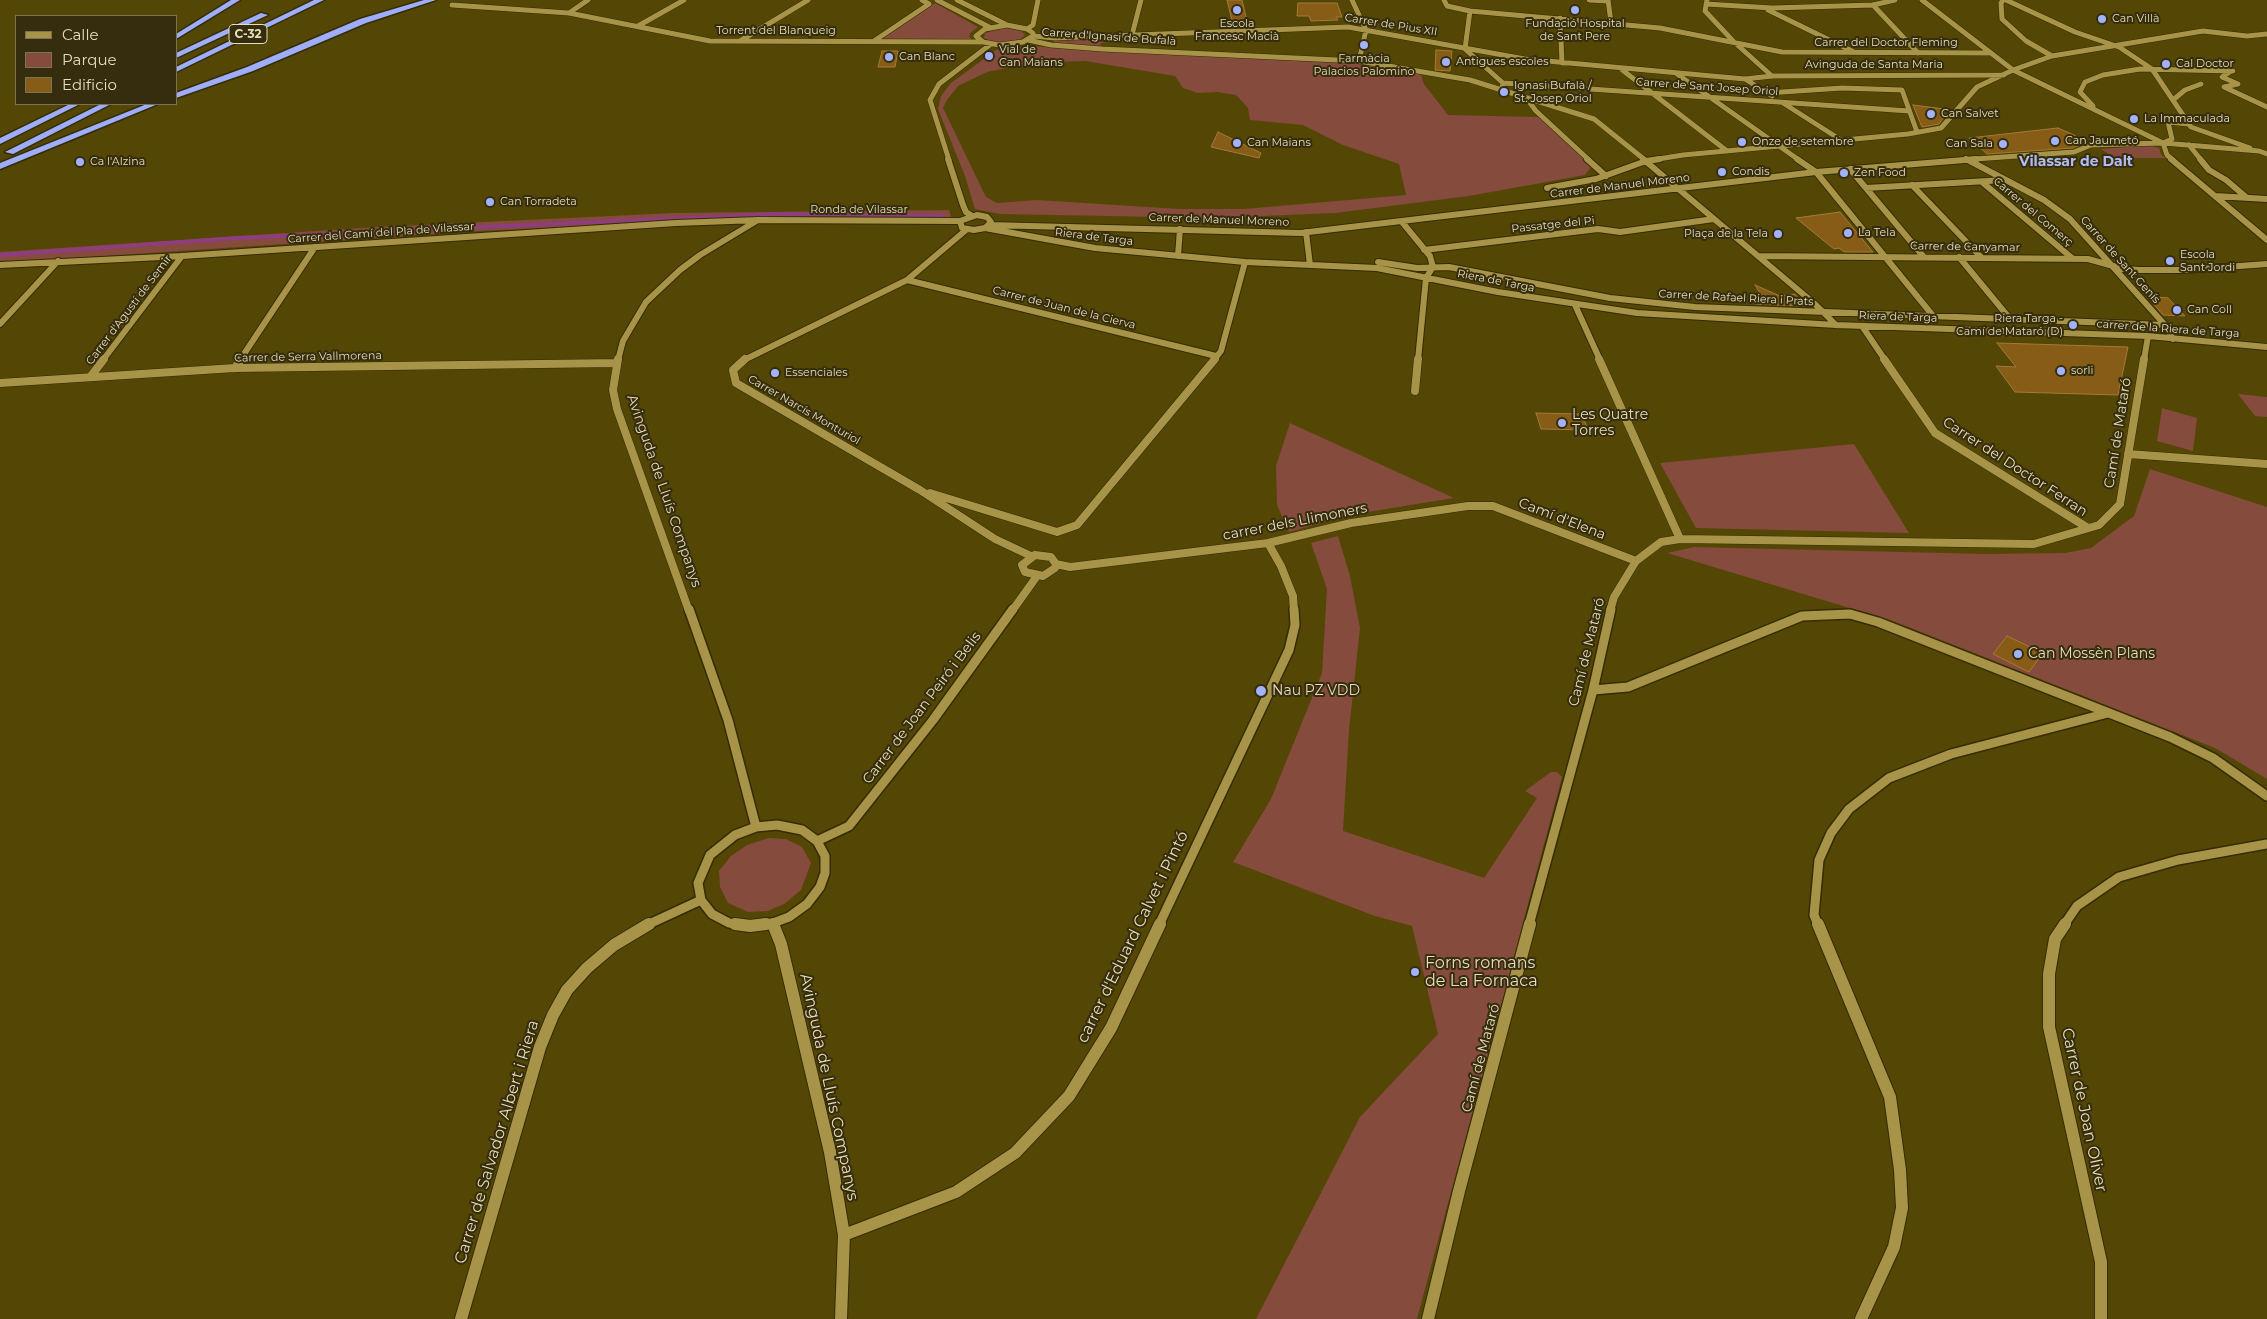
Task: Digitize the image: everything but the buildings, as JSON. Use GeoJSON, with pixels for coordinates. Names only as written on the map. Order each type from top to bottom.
{"type":"FeatureCollection","features":[{"type":"Feature","properties":{"kind":"highway","name":"C-32"},"geometry":{"type":"LineString","coordinates":[[178,36],[236,0]]}},
{"type":"Feature","properties":{"kind":"highway","name":"C-32"},"geometry":{"type":"LineString","coordinates":[[178,69],[320,0]]}},
{"type":"Feature","properties":{"kind":"highway"},"geometry":{"type":"LineString","coordinates":[[178,95],[250,70],[363,21],[432,0]]}},
{"type":"Feature","properties":{"kind":"highway","name":"C-32"},"geometry":{"type":"LineString","coordinates":[[178,55],[272,12]]}},
{"type":"Feature","properties":{"kind":"highway"},"geometry":{"type":"LineString","coordinates":[[0,134],[55,105]]}},
{"type":"Feature","properties":{"kind":"highway"},"geometry":{"type":"LineString","coordinates":[[0,141],[74,105]]}},
{"type":"Feature","properties":{"kind":"highway"},"geometry":{"type":"LineString","coordinates":[[0,157],[105,105]]}},
{"type":"Feature","properties":{"kind":"highway"},"geometry":{"type":"LineString","coordinates":[[0,166],[152,105]]}},
{"type":"Feature","properties":{"kind":"street"},"geometry":{"type":"LineString","coordinates":[[569,13],[588,0]]}},
{"type":"Feature","properties":{"kind":"street"},"geometry":{"type":"LineString","coordinates":[[638,26],[684,0]]}},
{"type":"Feature","properties":{"kind":"street"},"geometry":{"type":"LineString","coordinates":[[740,41],[808,0]]}},
{"type":"Feature","properties":{"kind":"street"},"geometry":{"type":"LineString","coordinates":[[874,41],[929,4],[922,0]]}},
{"type":"Feature","properties":{"kind":"street"},"geometry":{"type":"LineString","coordinates":[[938,0],[989,27]]}},
{"type":"Feature","properties":{"kind":"street"},"geometry":{"type":"LineString","coordinates":[[957,0],[1007,25],[1027,29],[1033,33],[1028,40]]}},
{"type":"Feature","properties":{"kind":"street"},"geometry":{"type":"LineString","coordinates":[[1027,29],[1033,25],[1038,0]]}},
{"type":"Feature","properties":{"kind":"street"},"geometry":{"type":"LineString","coordinates":[[1132,34],[1141,0]]}},
{"type":"Feature","properties":{"kind":"street"},"geometry":{"type":"LineString","coordinates":[[1352,0],[1366,30],[1359,61]]}},
{"type":"Feature","properties":{"kind":"street"},"geometry":{"type":"LineString","coordinates":[[1444,0],[1447,6],[1470,11],[1611,22],[1689,32],[1734,42]]}},
{"type":"Feature","properties":{"kind":"street"},"geometry":{"type":"LineString","coordinates":[[1589,0],[1608,1],[1611,22]]}},
{"type":"Feature","properties":{"kind":"street"},"geometry":{"type":"LineString","coordinates":[[1772,76],[1734,42],[1705,11],[1707,2],[1764,8],[1873,5],[1894,0]]}},
{"type":"Feature","properties":{"kind":"street"},"geometry":{"type":"LineString","coordinates":[[1922,0],[2013,70],[2163,143],[2167,154],[2267,240]]}},
{"type":"Feature","properties":{"kind":"street"},"geometry":{"type":"LineString","coordinates":[[2052,56],[2026,41],[2002,19],[2001,3],[2004,0],[2075,32],[2116,45],[2152,69],[2191,127],[2267,154]]}},
{"type":"Feature","properties":{"kind":"street","name":"Torrent del Blanqueig"},"geometry":{"type":"LineString","coordinates":[[452,5],[569,13],[710,41],[983,42],[1008,45],[1028,40]]}},
{"type":"Feature","properties":{"kind":"street"},"geometry":{"type":"LineString","coordinates":[[1873,5],[1918,53]]}},
{"type":"Feature","properties":{"kind":"street"},"geometry":{"type":"LineString","coordinates":[[1764,8],[1855,52]]}},
{"type":"Feature","properties":{"kind":"street"},"geometry":{"type":"LineString","coordinates":[[1470,11],[1465,49],[1503,83],[1502,89]]}},
{"type":"Feature","properties":{"kind":"street"},"geometry":{"type":"LineString","coordinates":[[1560,18],[1562,63]]}},
{"type":"Feature","properties":{"kind":"street"},"geometry":{"type":"LineString","coordinates":[[983,42],[978,40],[977,33],[989,27],[1007,25]]}},
{"type":"Feature","properties":{"kind":"street","name":"Carrer de Pius XII"},"geometry":{"type":"LineString","coordinates":[[1032,36],[1055,38],[1278,28],[1348,27],[1465,49],[1562,63],[1745,79]]}},
{"type":"Feature","properties":{"kind":"street"},"geometry":{"type":"LineString","coordinates":[[1547,188],[1606,176],[1646,161],[1941,128],[1977,87],[2013,70],[2052,56],[2203,31],[2247,36],[2267,34]]}},
{"type":"Feature","properties":{"kind":"street","name":"Carrer d'Ignasi de Bufalà"},"geometry":{"type":"LineString","coordinates":[[1028,40],[1051,45],[1359,61],[1426,70],[1531,97],[1594,119],[1823,311],[1836,325]]}},
{"type":"Feature","properties":{"kind":"street","name":"Carrer del Doctor Fleming"},"geometry":{"type":"LineString","coordinates":[[1734,42],[1782,52]]}},
{"type":"Feature","properties":{"kind":"street"},"geometry":{"type":"LineString","coordinates":[[972,216],[966,212],[963,205],[930,100],[939,84],[991,44]]}},
{"type":"Feature","properties":{"kind":"street","name":"Carrer del Doctor Fleming"},"geometry":{"type":"LineString","coordinates":[[1750,57],[1759,53],[1782,52],[1989,53]]}},
{"type":"Feature","properties":{"kind":"street"},"geometry":{"type":"LineString","coordinates":[[1621,69],[1727,151]]}},
{"type":"Feature","properties":{"kind":"street"},"geometry":{"type":"LineString","coordinates":[[2100,112],[2080,92],[2085,82],[2103,75],[2152,69],[2233,71],[2222,77],[2238,84],[2224,87],[2267,107]]}},
{"type":"Feature","properties":{"kind":"street"},"geometry":{"type":"LineString","coordinates":[[1676,74],[1816,172],[1882,256],[1934,317]]}},
{"type":"Feature","properties":{"kind":"street","name":"Avinguda de Santa Maria"},"geometry":{"type":"LineString","coordinates":[[1745,79],[1772,76],[2004,75]]}},
{"type":"Feature","properties":{"kind":"street"},"geometry":{"type":"LineString","coordinates":[[1745,79],[1841,140]]}},
{"type":"Feature","properties":{"kind":"street","name":"Carrer de Sant Josep Oriol"},"geometry":{"type":"LineString","coordinates":[[1503,83],[1909,111]]}},
{"type":"Feature","properties":{"kind":"street"},"geometry":{"type":"LineString","coordinates":[[2173,100],[2186,90],[2201,84]]}},
{"type":"Feature","properties":{"kind":"street"},"geometry":{"type":"LineString","coordinates":[[1767,93],[1842,88],[1902,90],[1917,132]]}},
{"type":"Feature","properties":{"kind":"street"},"geometry":{"type":"LineString","coordinates":[[1531,97],[1530,103],[1536,111],[1606,176]]}},
{"type":"Feature","properties":{"kind":"street"},"geometry":{"type":"LineString","coordinates":[[2163,143],[2172,139],[2168,122],[2189,124]]}},
{"type":"Feature","properties":{"kind":"street","name":"Carrer de Manuel Moreno"},"geometry":{"type":"LineString","coordinates":[[988,227],[1306,232],[1816,172],[2074,152],[2091,145],[2163,143],[2250,150]]}},
{"type":"Feature","properties":{"kind":"street"},"geometry":{"type":"LineString","coordinates":[[2189,145],[2209,170],[2226,180],[2246,197]]}},
{"type":"Feature","properties":{"kind":"street"},"geometry":{"type":"LineString","coordinates":[[2250,150],[2259,151]]}},
{"type":"Feature","properties":{"kind":"street","name":"Carrer de Sant Genís"},"geometry":{"type":"LineString","coordinates":[[1966,159],[2044,200],[2070,219],[2165,325],[2173,339]]}},
{"type":"Feature","properties":{"kind":"street"},"geometry":{"type":"LineString","coordinates":[[1850,169],[1924,256]]}},
{"type":"Feature","properties":{"kind":"street"},"geometry":{"type":"LineString","coordinates":[[1866,188],[2005,180]]}},
{"type":"Feature","properties":{"kind":"street","name":"Carrer del Comerç"},"geometry":{"type":"LineString","coordinates":[[1982,182],[2072,258]]}},
{"type":"Feature","properties":{"kind":"street"},"geometry":{"type":"LineString","coordinates":[[1912,185],[1981,257]]}},
{"type":"Feature","properties":{"kind":"street"},"geometry":{"type":"LineString","coordinates":[[2215,196],[2267,199]]}},
{"type":"Feature","properties":{"kind":"street"},"geometry":{"type":"LineString","coordinates":[[972,216],[987,217],[991,220],[988,227],[966,230],[960,226],[960,221],[972,216]]}},
{"type":"Feature","properties":{"kind":"street","name":"Passatge del Pi"},"geometry":{"type":"LineString","coordinates":[[1424,250],[1598,230],[1620,232],[1714,219]]}},
{"type":"Feature","properties":{"kind":"street","name":"Ronda de Vilassar"},"geometry":{"type":"LineString","coordinates":[[759,220],[960,221]]}},
{"type":"Feature","properties":{"kind":"street","name":"Carrer del Camí del Pla de Vilassar"},"geometry":{"type":"LineString","coordinates":[[3,265],[182,256],[676,223],[759,220]]}},
{"type":"Feature","properties":{"kind":"street","name":"Avinguda de Lluís Companys"},"geometry":{"type":"LineString","coordinates":[[756,827],[728,720],[617,409],[613,390],[623,341],[636,317],[656,292],[700,256],[759,220]]}},
{"type":"Feature","properties":{"kind":"street"},"geometry":{"type":"LineString","coordinates":[[1402,222],[1424,250],[1433,267],[1426,278],[1415,391]]}},
{"type":"Feature","properties":{"kind":"street","name":"Riera de Targa"},"geometry":{"type":"LineString","coordinates":[[988,227],[1078,246],[1244,262],[1310,262],[1377,268],[1575,305],[1637,314],[1836,325],[2007,330]]}},
{"type":"Feature","properties":{"kind":"street"},"geometry":{"type":"LineString","coordinates":[[1178,256],[1180,229]]}},
{"type":"Feature","properties":{"kind":"street","name":"Carrer Narcís Monturiol"},"geometry":{"type":"LineString","coordinates":[[966,230],[907,280],[771,345],[746,358],[733,370],[736,383],[920,490],[995,539],[1031,556]]}},
{"type":"Feature","properties":{"kind":"street"},"geometry":{"type":"LineString","coordinates":[[1306,232],[1310,262]]}},
{"type":"Feature","properties":{"kind":"street"},"geometry":{"type":"LineString","coordinates":[[235,368],[315,247]]}},
{"type":"Feature","properties":{"kind":"street","name":"Carrer d'Agustí de Semir"},"geometry":{"type":"LineString","coordinates":[[91,376],[182,256]]}},
{"type":"Feature","properties":{"kind":"street","name":"Carrer de Canyamar"},"geometry":{"type":"LineString","coordinates":[[1758,256],[2088,258],[2124,268],[2148,270],[2267,264]]}},
{"type":"Feature","properties":{"kind":"street"},"geometry":{"type":"LineString","coordinates":[[1959,257],[2010,320]]}},
{"type":"Feature","properties":{"kind":"street"},"geometry":{"type":"LineString","coordinates":[[0,324],[58,261]]}},
{"type":"Feature","properties":{"kind":"street"},"geometry":{"type":"LineString","coordinates":[[920,490],[1057,532],[1076,525],[1221,351],[1244,262]]}},
{"type":"Feature","properties":{"kind":"street","name":"Carrer de Rafael Riera i Prats"},"geometry":{"type":"LineString","coordinates":[[1310,262],[1374,262],[1417,268],[1457,269],[1549,288],[1647,303],[1774,311],[1823,311],[2165,325]]}},
{"type":"Feature","properties":{"kind":"street","name":"Carrer de Juan de la Cierva"},"geometry":{"type":"LineString","coordinates":[[907,280],[1216,356]]}},
{"type":"Feature","properties":{"kind":"street"},"geometry":{"type":"LineString","coordinates":[[1575,305],[1680,539]]}},
{"type":"Feature","properties":{"kind":"street","name":"Carrer del Doctor Ferran"},"geometry":{"type":"LineString","coordinates":[[1862,326],[1935,433],[2088,528]]}},
{"type":"Feature","properties":{"kind":"street","name":"carrer de la Riera de Targa"},"geometry":{"type":"LineString","coordinates":[[2007,330],[2148,336],[2267,347]]}},
{"type":"Feature","properties":{"kind":"street","name":"Camí de Mataró"},"geometry":{"type":"LineString","coordinates":[[1428,1319],[1459,1191],[1593,690],[1614,596],[1636,561],[1661,542],[1680,539],[2034,544],[2099,525],[2120,504],[2148,336]]}},
{"type":"Feature","properties":{"kind":"street","name":"Carrer de Serra Vallmorena"},"geometry":{"type":"LineString","coordinates":[[0,383],[235,368],[617,363]]}},
{"type":"Feature","properties":{"kind":"street"},"geometry":{"type":"LineString","coordinates":[[2128,454],[2267,464]]}},
{"type":"Feature","properties":{"kind":"street","name":"carrer dels Llimoners"},"geometry":{"type":"LineString","coordinates":[[1056,564],[1070,567],[1268,544],[1351,523],[1478,506]]}},
{"type":"Feature","properties":{"kind":"street","name":"Camí d'Elena"},"geometry":{"type":"LineString","coordinates":[[1478,506],[1493,506],[1534,520],[1636,561]]}},
{"type":"Feature","properties":{"kind":"street","name":"carrer d'Eduard Calvet i Pintó"},"geometry":{"type":"LineString","coordinates":[[844,1234],[956,1192],[1015,1153],[1069,1096],[1110,1028],[1290,650],[1295,625],[1293,596],[1281,566],[1268,544]]}},
{"type":"Feature","properties":{"kind":"street"},"geometry":{"type":"LineString","coordinates":[[1046,555],[1056,564],[1052,571],[1037,576],[1029,574],[1023,569],[1024,562],[1031,556],[1046,555]]}},
{"type":"Feature","properties":{"kind":"street","name":"Carrer de Joan Peiró i Belis"},"geometry":{"type":"LineString","coordinates":[[816,840],[849,826],[934,720],[1037,576]]}},
{"type":"Feature","properties":{"kind":"street"},"geometry":{"type":"LineString","coordinates":[[1593,690],[1628,687],[1802,616],[1850,614],[1878,622],[2170,738],[2214,758],[2267,796]]}},
{"type":"Feature","properties":{"kind":"street"},"geometry":{"type":"LineString","coordinates":[[1861,1319],[1894,1247],[1902,1208],[1900,1170],[1890,1097],[1814,915],[1819,860],[1831,833],[1848,809],[1889,778],[1951,754],[2108,713]]}},
{"type":"Feature","properties":{"kind":"street"},"geometry":{"type":"LineString","coordinates":[[777,825],[802,830],[816,840],[825,856],[826,873],[820,887],[808,904],[789,917],[773,923],[750,926],[729,923],[712,914],[701,900],[698,883],[701,872],[710,855],[730,838],[756,827],[777,825]]}},
{"type":"Feature","properties":{"kind":"street","name":"Carrer de Joan Oliver"},"geometry":{"type":"LineString","coordinates":[[2101,1319],[2101,1262],[2049,1027],[2049,974],[2054,940],[2077,906],[2119,877],[2178,860],[2267,844]]}},
{"type":"Feature","properties":{"kind":"street","name":"Carrer de Salvador Albert i Riera"},"geometry":{"type":"LineString","coordinates":[[461,1319],[540,1047],[562,998],[587,968],[614,945],[647,925],[701,900]]}},
{"type":"Feature","properties":{"kind":"street","name":"Avinguda de Lluís Companys"},"geometry":{"type":"LineString","coordinates":[[773,923],[781,944],[830,1152],[844,1234],[841,1319]]}},
{"type":"Feature","properties":{"kind":"green space"},"geometry":{"type":"Polygon","coordinates":[[[935,3],[978,27],[970,33],[969,37],[973,40],[880,40],[935,3]]]}},
{"type":"Feature","properties":{"kind":"green space"},"geometry":{"type":"Polygon","coordinates":[[[1005,28],[1021,31],[1025,35],[1020,40],[1012,42],[992,42],[984,38],[985,33],[1005,28]]]}},
{"type":"Feature","properties":{"kind":"green space"},"geometry":{"type":"Polygon","coordinates":[[[1088,39],[1108,42],[1101,43],[1100,47],[1054,44],[1055,41],[1088,39]]]}},
{"type":"Feature","properties":{"kind":"green space"},"geometry":{"type":"Polygon","coordinates":[[[1029,46],[1361,64],[1420,72],[1424,84],[1448,115],[1539,117],[1587,159],[1592,166],[1585,175],[1469,196],[1335,213],[1215,218],[1000,214],[975,209],[965,176],[938,109],[941,96],[951,83],[996,50],[1029,46]],[[1085,61],[1032,63],[987,72],[958,86],[943,108],[986,197],[997,203],[1037,200],[1180,209],[1244,209],[1406,195],[1399,164],[1343,145],[1303,125],[1250,120],[1248,108],[1236,95],[1217,92],[1198,93],[1183,88],[1175,76],[1085,61]]]}},
{"type":"Feature","properties":{"kind":"green space"},"geometry":{"type":"Polygon","coordinates":[[[2149,145],[2159,148],[2162,156],[2167,158],[2132,158],[2135,161],[2119,161],[2101,149],[2149,145]]]}},
{"type":"Feature","properties":{"kind":"green space"},"geometry":{"type":"Polygon","coordinates":[[[949,210],[952,219],[763,218],[478,231],[0,263],[0,252],[377,227],[674,213],[949,210]]]}},
{"type":"Feature","properties":{"kind":"green space"},"geometry":{"type":"Polygon","coordinates":[[[2238,394],[2267,397],[2267,417],[2255,416],[2238,394]]]}},
{"type":"Feature","properties":{"kind":"green space"},"geometry":{"type":"Polygon","coordinates":[[[2162,408],[2197,418],[2193,451],[2157,441],[2162,408]]]}},
{"type":"Feature","properties":{"kind":"green space"},"geometry":{"type":"Polygon","coordinates":[[[1290,423],[1454,498],[1349,515],[1289,532],[1277,505],[1276,466],[1290,423]]]}},
{"type":"Feature","properties":{"kind":"green space"},"geometry":{"type":"Polygon","coordinates":[[[1854,444],[1909,533],[1696,528],[1660,463],[1854,444]]]}},
{"type":"Feature","properties":{"kind":"green space"},"geometry":{"type":"Polygon","coordinates":[[[2150,469],[2267,507],[2267,779],[2215,748],[1893,621],[1667,553],[1694,547],[1986,554],[2065,553],[2091,548],[2134,516],[2150,469]]]}},
{"type":"Feature","properties":{"kind":"green space"},"geometry":{"type":"Polygon","coordinates":[[[1338,536],[1350,576],[1360,628],[1349,730],[1343,831],[1484,878],[1537,798],[1525,791],[1551,772],[1557,772],[1562,777],[1417,1319],[1256,1319],[1360,1117],[1438,1034],[1412,926],[1375,916],[1233,862],[1271,799],[1322,673],[1327,589],[1311,543],[1338,536]]]}},
{"type":"Feature","properties":{"kind":"green space"},"geometry":{"type":"Polygon","coordinates":[[[769,838],[786,839],[802,847],[811,863],[801,890],[784,904],[768,911],[748,912],[728,903],[720,887],[719,871],[731,856],[747,845],[769,838]]]}},
{"type":"Feature","properties":{"kind":"waterway"},"geometry":{"type":"LineString","coordinates":[[0,255],[237,238],[776,214],[942,216]]}},
{"type":"Feature","properties":{"kind":"place","name":"Escola Francesc Macià"},"geometry":{"type":"Point","coordinates":[1237,10]}},
{"type":"Feature","properties":{"kind":"place","name":"Fundació Hospital de Sant Pere"},"geometry":{"type":"Point","coordinates":[1575,10]}},
{"type":"Feature","properties":{"kind":"place","name":"Can Villà"},"geometry":{"type":"Point","coordinates":[2102,19]}},
{"type":"Feature","properties":{"kind":"place","name":"Farmàcia Palacios Palomino"},"geometry":{"type":"Point","coordinates":[1364,45]}},
{"type":"Feature","properties":{"kind":"place","name":"Vial de Can Maians"},"geometry":{"type":"Point","coordinates":[989,56]}},
{"type":"Feature","properties":{"kind":"place","name":"Can Blanc"},"geometry":{"type":"Point","coordinates":[889,57]}},
{"type":"Feature","properties":{"kind":"place","name":"Antigues escoles"},"geometry":{"type":"Point","coordinates":[1446,62]}},
{"type":"Feature","properties":{"kind":"place","name":"Cal Doctor"},"geometry":{"type":"Point","coordinates":[2166,64]}},
{"type":"Feature","properties":{"kind":"place","name":"Ignasi Bufalà / St. Josep Oriol"},"geometry":{"type":"Point","coordinates":[1504,92]}},
{"type":"Feature","properties":{"kind":"place","name":"Can Salvet"},"geometry":{"type":"Point","coordinates":[1931,114]}},
{"type":"Feature","properties":{"kind":"place","name":"La Immaculada"},"geometry":{"type":"Point","coordinates":[2134,119]}},
{"type":"Feature","properties":{"kind":"place","name":"Can Jaumetó"},"geometry":{"type":"Point","coordinates":[2055,141]}},
{"type":"Feature","properties":{"kind":"place","name":"Onze de setembre"},"geometry":{"type":"Point","coordinates":[1742,142]}},
{"type":"Feature","properties":{"kind":"place","name":"Can Maians"},"geometry":{"type":"Point","coordinates":[1237,143]}},
{"type":"Feature","properties":{"kind":"place","name":"Can Sala"},"geometry":{"type":"Point","coordinates":[2003,144]}},
{"type":"Feature","properties":{"kind":"place","name":"Ca l'Alzina"},"geometry":{"type":"Point","coordinates":[80,162]}},
{"type":"Feature","properties":{"kind":"place","name":"Condis"},"geometry":{"type":"Point","coordinates":[1722,172]}},
{"type":"Feature","properties":{"kind":"place","name":"Zen Food"},"geometry":{"type":"Point","coordinates":[1844,173]}},
{"type":"Feature","properties":{"kind":"place","name":"Can Torradeta"},"geometry":{"type":"Point","coordinates":[490,202]}},
{"type":"Feature","properties":{"kind":"place","name":"La Tela"},"geometry":{"type":"Point","coordinates":[1848,233]}},
{"type":"Feature","properties":{"kind":"place","name":"Plaça de la Tela"},"geometry":{"type":"Point","coordinates":[1778,234]}},
{"type":"Feature","properties":{"kind":"place","name":"Escola Sant Jordi"},"geometry":{"type":"Point","coordinates":[2170,261]}},
{"type":"Feature","properties":{"kind":"place","name":"Can Coll"},"geometry":{"type":"Point","coordinates":[2177,310]}},
{"type":"Feature","properties":{"kind":"place","name":"Riera Targa - Camí de Mataró (D)"},"geometry":{"type":"Point","coordinates":[2073,325]}},
{"type":"Feature","properties":{"kind":"place","name":"sorli"},"geometry":{"type":"Point","coordinates":[2061,371]}},
{"type":"Feature","properties":{"kind":"place","name":"Essenciales"},"geometry":{"type":"Point","coordinates":[775,373]}},
{"type":"Feature","properties":{"kind":"place","name":"Les Quatre Torres"},"geometry":{"type":"Point","coordinates":[1562,423]}},
{"type":"Feature","properties":{"kind":"place","name":"Can Mossèn Plans"},"geometry":{"type":"Point","coordinates":[2018,654]}},
{"type":"Feature","properties":{"kind":"place","name":"Nau PZ VDD"},"geometry":{"type":"Point","coordinates":[1261,691]}},
{"type":"Feature","properties":{"kind":"place","name":"Forns romans de La Fornaca"},"geometry":{"type":"Point","coordinates":[1415,972]}},
{"type":"Feature","properties":{"kind":"district","name":"Vilassar de Dalt"},"geometry":{"type":"Point","coordinates":[2076,162]}}]}
